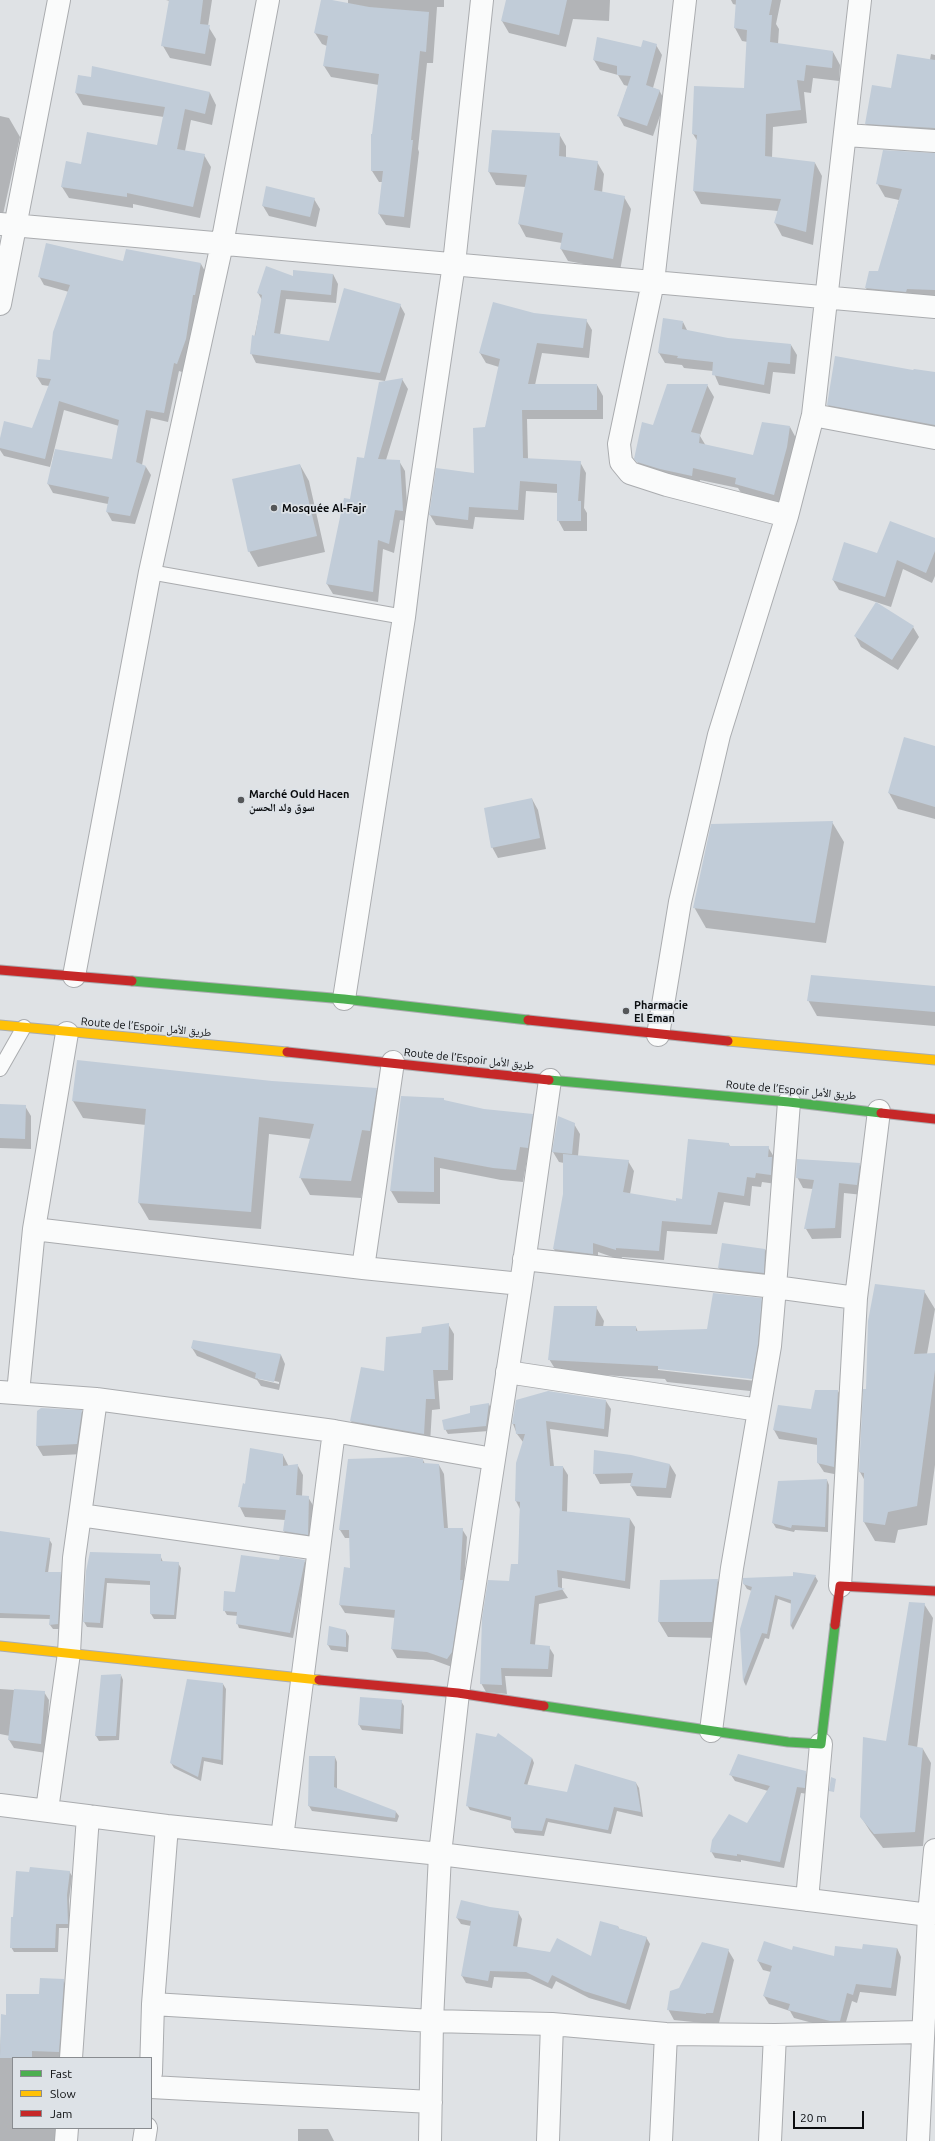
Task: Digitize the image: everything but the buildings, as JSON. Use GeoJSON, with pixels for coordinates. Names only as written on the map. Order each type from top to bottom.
{"type":"FeatureCollection","features":[{"type":"Feature","properties":{"kind":"main road"},"geometry":{"type":"LineString","coordinates":[[0,970],[344,1000],[658,1035],[935,1060]]}},
{"type":"Feature","properties":{"kind":"main road","name":"Route de l’Espoir طريق الأمل"},"geometry":{"type":"LineString","coordinates":[[0,1025],[393,1062],[550,1080],[879,1111],[935,1119]]}},
{"type":"Feature","properties":{"kind":"main road"},"geometry":{"type":"LineString","coordinates":[[0,1646],[304,1680],[458,1693],[788,1742],[821,1744],[840,1586],[935,1591]]}},
{"type":"Feature","properties":{"kind":"street"},"geometry":{"type":"LineString","coordinates":[[0,304],[8,225],[59,0]]}},
{"type":"Feature","properties":{"kind":"street"},"geometry":{"type":"LineString","coordinates":[[74,976],[150,572],[222,244],[268,0]]}},
{"type":"Feature","properties":{"kind":"street"},"geometry":{"type":"LineString","coordinates":[[344,1000],[404,617],[416,519],[454,264],[482,0]]}},
{"type":"Feature","properties":{"kind":"street"},"geometry":{"type":"LineString","coordinates":[[685,0],[653,282],[618,444],[621,462],[630,473],[667,485],[787,516]]}},
{"type":"Feature","properties":{"kind":"street"},"geometry":{"type":"LineString","coordinates":[[658,1035],[680,902],[718,735],[787,516],[813,415],[846,135],[860,0]]}},
{"type":"Feature","properties":{"kind":"street"},"geometry":{"type":"LineString","coordinates":[[846,135],[935,141]]}},
{"type":"Feature","properties":{"kind":"street"},"geometry":{"type":"LineString","coordinates":[[8,225],[935,307]]}},
{"type":"Feature","properties":{"kind":"street"},"geometry":{"type":"LineString","coordinates":[[813,415],[935,438]]}},
{"type":"Feature","properties":{"kind":"street"},"geometry":{"type":"LineString","coordinates":[[67,1032],[34,1229],[9,1393],[96,1399],[334,1431],[493,1459]]}},
{"type":"Feature","properties":{"kind":"street"},"geometry":{"type":"LineString","coordinates":[[362,1268],[393,1062]]}},
{"type":"Feature","properties":{"kind":"street"},"geometry":{"type":"LineString","coordinates":[[430,2141],[432,2021],[440,1854],[458,1693],[521,1284],[550,1080]]}},
{"type":"Feature","properties":{"kind":"street"},"geometry":{"type":"LineString","coordinates":[[711,1731],[732,1568],[770,1346],[789,1102]]}},
{"type":"Feature","properties":{"kind":"street"},"geometry":{"type":"LineString","coordinates":[[840,1586],[856,1298],[879,1111]]}},
{"type":"Feature","properties":{"kind":"street"},"geometry":{"type":"LineString","coordinates":[[34,1229],[362,1268],[521,1284]]}},
{"type":"Feature","properties":{"kind":"street"},"geometry":{"type":"LineString","coordinates":[[524,1259],[775,1287],[856,1298]]}},
{"type":"Feature","properties":{"kind":"street"},"geometry":{"type":"LineString","coordinates":[[507,1372],[759,1410]]}},
{"type":"Feature","properties":{"kind":"street"},"geometry":{"type":"LineString","coordinates":[[47,1810],[69,1653],[74,1558],[96,1399]]}},
{"type":"Feature","properties":{"kind":"street"},"geometry":{"type":"LineString","coordinates":[[282,1838],[304,1680],[318,1549],[334,1431]]}},
{"type":"Feature","properties":{"kind":"street"},"geometry":{"type":"LineString","coordinates":[[80,1515],[318,1549]]}},
{"type":"Feature","properties":{"kind":"street"},"geometry":{"type":"LineString","coordinates":[[806,1900],[821,1744]]}},
{"type":"Feature","properties":{"kind":"street"},"geometry":{"type":"LineString","coordinates":[[0,1805],[167,1826],[440,1854],[930,1914]]}},
{"type":"Feature","properties":{"kind":"street"},"geometry":{"type":"LineString","coordinates":[[71,2057],[88,1816]]}},
{"type":"Feature","properties":{"kind":"street"},"geometry":{"type":"LineString","coordinates":[[152,2057],[154,2004],[167,1826]]}},
{"type":"Feature","properties":{"kind":"street"},"geometry":{"type":"LineString","coordinates":[[918,2141],[923,2032],[935,1850]]}},
{"type":"Feature","properties":{"kind":"street"},"geometry":{"type":"LineString","coordinates":[[154,2004],[432,2021],[552,2024],[666,2034],[775,2035],[923,2032]]}},
{"type":"Feature","properties":{"kind":"street"},"geometry":{"type":"LineString","coordinates":[[548,2141],[552,2024]]}},
{"type":"Feature","properties":{"kind":"street"},"geometry":{"type":"LineString","coordinates":[[661,2141],[666,2034]]}},
{"type":"Feature","properties":{"kind":"street"},"geometry":{"type":"LineString","coordinates":[[770,2141],[775,2035]]}},
{"type":"Feature","properties":{"kind":"street"},"geometry":{"type":"LineString","coordinates":[[152,2087],[431,2102]]}},
{"type":"Feature","properties":{"kind":"street"},"geometry":{"type":"LineString","coordinates":[[66,2141],[67,2129]]}},
{"type":"Feature","properties":{"kind":"street"},"geometry":{"type":"LineString","coordinates":[[144,2141],[146,2129]]}},
{"type":"Feature","properties":{"kind":"lane"},"geometry":{"type":"LineString","coordinates":[[150,572],[404,617]]}},
{"type":"Feature","properties":{"kind":"lane"},"geometry":{"type":"LineString","coordinates":[[0,1069],[24,1027]]}},
{"type":"Feature","properties":{"kind":"traffic: fast"},"geometry":{"type":"LineString","coordinates":[[132,981],[344,999],[528,1020]]}},
{"type":"Feature","properties":{"kind":"traffic: fast"},"geometry":{"type":"LineString","coordinates":[[549,1080],[789,1102],[881,1113]]}},
{"type":"Feature","properties":{"kind":"traffic: fast"},"geometry":{"type":"LineString","coordinates":[[544,1706],[788,1742],[821,1744],[835,1625]]}},
{"type":"Feature","properties":{"kind":"traffic: slow"},"geometry":{"type":"LineString","coordinates":[[0,1025],[287,1052]]}},
{"type":"Feature","properties":{"kind":"traffic: slow"},"geometry":{"type":"LineString","coordinates":[[728,1041],[935,1060]]}},
{"type":"Feature","properties":{"kind":"traffic: slow"},"geometry":{"type":"LineString","coordinates":[[0,1646],[319,1680]]}},
{"type":"Feature","properties":{"kind":"traffic: jam"},"geometry":{"type":"LineString","coordinates":[[0,970],[132,981]]}},
{"type":"Feature","properties":{"kind":"traffic: jam"},"geometry":{"type":"LineString","coordinates":[[528,1020],[728,1041]]}},
{"type":"Feature","properties":{"kind":"traffic: jam"},"geometry":{"type":"LineString","coordinates":[[287,1052],[549,1080]]}},
{"type":"Feature","properties":{"kind":"traffic: jam"},"geometry":{"type":"LineString","coordinates":[[881,1113],[935,1119]]}},
{"type":"Feature","properties":{"kind":"traffic: jam"},"geometry":{"type":"LineString","coordinates":[[835,1625],[840,1586],[935,1591]]}},
{"type":"Feature","properties":{"kind":"traffic: jam"},"geometry":{"type":"LineString","coordinates":[[319,1680],[458,1693],[544,1706]]}},
{"type":"Feature","properties":{"kind":"place","name":"Mosquée Al-Fajr"},"geometry":{"type":"Point","coordinates":[274,508]}},
{"type":"Feature","properties":{"kind":"place","name":"Marché Ould Hacen سوق ولد الحسن"},"geometry":{"type":"Point","coordinates":[241,800]}},
{"type":"Feature","properties":{"kind":"place","name":"Pharmacie El Eman"},"geometry":{"type":"Point","coordinates":[626,1011]}}]}
